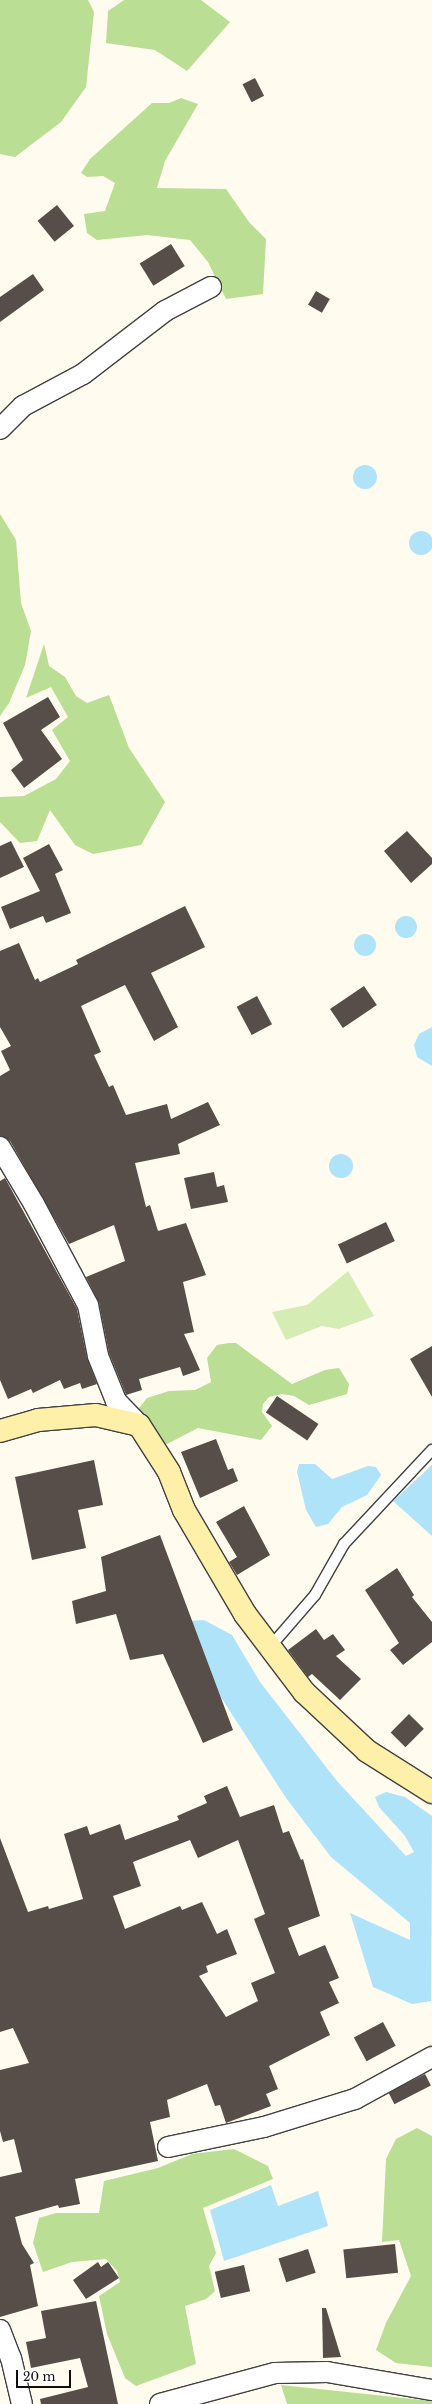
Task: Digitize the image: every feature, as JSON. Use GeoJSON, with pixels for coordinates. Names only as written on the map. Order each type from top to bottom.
{"type":"FeatureCollection","features":[{"type":"Feature","properties":{"kind":"street"},"geometry":{"type":"LineString","coordinates":[[0,429],[22,406],[83,374],[165,311],[211,287]]}},
{"type":"Feature","properties":{"kind":"street"},"geometry":{"type":"LineString","coordinates":[[0,1147],[34,1204],[88,1305],[98,1356],[116,1401],[139,1425],[169,1472],[184,1510],[245,1614],[304,1692],[368,1751],[432,1792]]}},
{"type":"Feature","properties":{"kind":"street"},"geometry":{"type":"LineString","coordinates":[[0,1432],[38,1420],[96,1415],[139,1425]]}},
{"type":"Feature","properties":{"kind":"street"},"geometry":{"type":"LineString","coordinates":[[168,2147],[264,2127],[355,2099],[432,2057]]}},
{"type":"Feature","properties":{"kind":"street"},"geometry":{"type":"LineString","coordinates":[[0,2330],[11,2358],[22,2404]]}},
{"type":"Feature","properties":{"kind":"street"},"geometry":{"type":"LineString","coordinates":[[160,2404],[275,2373],[327,2372],[432,2390]]}},
{"type":"Feature","properties":{"kind":"lane"},"geometry":{"type":"LineString","coordinates":[[270,1647],[308,1606],[344,1544],[384,1499],[432,1450]]}},
{"type":"Feature","properties":{"kind":"green space"},"geometry":{"type":"Polygon","coordinates":[[[0,0],[88,0],[94,12],[86,87],[61,122],[15,157],[0,154],[0,0]]]}},
{"type":"Feature","properties":{"kind":"green space"},"geometry":{"type":"Polygon","coordinates":[[[124,0],[201,0],[230,22],[187,71],[155,50],[106,43],[108,11],[124,0]]]}},
{"type":"Feature","properties":{"kind":"green space"},"geometry":{"type":"Polygon","coordinates":[[[181,98],[198,104],[165,161],[157,188],[226,189],[249,222],[266,239],[263,294],[226,299],[208,262],[190,240],[147,235],[97,240],[87,233],[84,214],[105,211],[115,183],[103,176],[87,177],[81,173],[90,159],[152,103],[169,103],[181,98]]]}},
{"type":"Feature","properties":{"kind":"green space"},"geometry":{"type":"Polygon","coordinates":[[[0,514],[16,540],[21,603],[31,631],[25,665],[9,703],[0,716],[0,514]]]}},
{"type":"Feature","properties":{"kind":"green space"},"geometry":{"type":"Polygon","coordinates":[[[44,644],[49,666],[65,677],[76,696],[87,703],[109,695],[129,748],[165,802],[141,845],[93,854],[75,845],[50,810],[37,841],[20,843],[0,822],[0,797],[24,796],[56,779],[70,761],[52,730],[68,717],[51,687],[26,698],[44,644]]]}},
{"type":"Feature","properties":{"kind":"green space"},"geometry":{"type":"Polygon","coordinates":[[[348,1271],[374,1316],[339,1329],[322,1326],[286,1340],[272,1312],[307,1305],[348,1271]]]}},
{"type":"Feature","properties":{"kind":"green space"},"geometry":{"type":"Polygon","coordinates":[[[236,1343],[292,1384],[325,1370],[339,1368],[349,1384],[347,1394],[309,1405],[294,1396],[282,1394],[269,1397],[263,1404],[262,1412],[272,1426],[261,1440],[198,1428],[167,1444],[160,1443],[139,1408],[147,1398],[169,1391],[195,1390],[211,1382],[207,1358],[217,1345],[236,1343]]]}},
{"type":"Feature","properties":{"kind":"green space"},"geometry":{"type":"Polygon","coordinates":[[[417,2128],[432,2136],[432,2367],[396,2363],[376,2350],[386,2323],[411,2276],[399,2240],[382,2242],[386,2159],[396,2139],[417,2128]]]}},
{"type":"Feature","properties":{"kind":"green space"},"geometry":{"type":"Polygon","coordinates":[[[234,2149],[268,2166],[273,2179],[203,2208],[216,2253],[209,2266],[215,2291],[206,2299],[185,2306],[196,2364],[136,2386],[125,2378],[107,2334],[99,2296],[120,2282],[117,2271],[106,2259],[72,2262],[43,2272],[33,2243],[39,2218],[56,2213],[99,2213],[104,2181],[158,2168],[192,2154],[234,2149]]]}},
{"type":"Feature","properties":{"kind":"green space"},"geometry":{"type":"Polygon","coordinates":[[[281,2385],[432,2401],[432,2404],[287,2404],[281,2385]]]}},
{"type":"Feature","properties":{"kind":"water"},"geometry":{"type":"Polygon","coordinates":[[[365,465],[370,466],[376,472],[376,482],[370,488],[365,489],[360,488],[354,482],[353,477],[354,472],[360,466],[365,465]]]}},
{"type":"Feature","properties":{"kind":"water"},"geometry":{"type":"Polygon","coordinates":[[[421,531],[430,534],[433,543],[430,552],[421,555],[412,552],[409,543],[412,534],[421,531]]]}},
{"type":"Feature","properties":{"kind":"water"},"geometry":{"type":"Polygon","coordinates":[[[406,916],[414,919],[417,927],[414,935],[406,938],[398,935],[395,927],[398,919],[406,916]]]}},
{"type":"Feature","properties":{"kind":"water"},"geometry":{"type":"Polygon","coordinates":[[[365,934],[373,937],[376,945],[373,953],[365,956],[357,953],[354,945],[357,937],[365,934]]]}},
{"type":"Feature","properties":{"kind":"water"},"geometry":{"type":"Polygon","coordinates":[[[432,1027],[432,1066],[417,1057],[414,1045],[419,1034],[432,1027]]]}},
{"type":"Feature","properties":{"kind":"water"},"geometry":{"type":"Polygon","coordinates":[[[341,1154],[349,1158],[353,1166],[349,1174],[341,1178],[333,1174],[329,1166],[333,1158],[341,1154]]]}},
{"type":"Feature","properties":{"kind":"water"},"geometry":{"type":"Polygon","coordinates":[[[299,1464],[315,1464],[332,1479],[368,1466],[376,1467],[381,1475],[367,1495],[342,1507],[328,1524],[316,1527],[306,1510],[297,1472],[299,1464]]]}},
{"type":"Feature","properties":{"kind":"water"},"geometry":{"type":"Polygon","coordinates":[[[432,1465],[432,1536],[393,1501],[432,1465]]]}},
{"type":"Feature","properties":{"kind":"water"},"geometry":{"type":"Polygon","coordinates":[[[204,1620],[232,1635],[260,1682],[337,1781],[406,1856],[414,1852],[405,1836],[379,1807],[375,1797],[386,1792],[405,1797],[432,1816],[431,2001],[412,2004],[373,1987],[350,1913],[410,1940],[410,1923],[331,1857],[286,1798],[184,1640],[187,1621],[204,1620]]]}},
{"type":"Feature","properties":{"kind":"water"},"geometry":{"type":"Polygon","coordinates":[[[271,2185],[278,2206],[318,2191],[328,2226],[224,2261],[210,2210],[271,2185]]]}},
{"type":"Feature","properties":{"kind":"building"},"geometry":{"type":"Polygon","coordinates":[[[255,78],[264,96],[252,102],[243,84],[255,78]]]}},
{"type":"Feature","properties":{"kind":"building"},"geometry":{"type":"Polygon","coordinates":[[[57,205],[74,226],[55,242],[38,221],[57,205]]]}},
{"type":"Feature","properties":{"kind":"building"},"geometry":{"type":"Polygon","coordinates":[[[171,244],[185,266],[153,286],[140,264],[171,244]]]}},
{"type":"Feature","properties":{"kind":"building"},"geometry":{"type":"Polygon","coordinates":[[[33,274],[44,290],[0,322],[0,297],[33,274]]]}},
{"type":"Feature","properties":{"kind":"building"},"geometry":{"type":"Polygon","coordinates":[[[316,291],[330,299],[322,313],[308,305],[316,291]]]}},
{"type":"Feature","properties":{"kind":"building"},"geometry":{"type":"Polygon","coordinates":[[[48,697],[60,717],[41,730],[62,759],[24,788],[11,770],[23,760],[3,723],[48,697]]]}},
{"type":"Feature","properties":{"kind":"building"},"geometry":{"type":"Polygon","coordinates":[[[407,831],[432,858],[432,864],[411,883],[384,851],[407,831]]]}},
{"type":"Feature","properties":{"kind":"building"},"geometry":{"type":"Polygon","coordinates":[[[11,841],[24,867],[0,878],[0,846],[11,841]]]}},
{"type":"Feature","properties":{"kind":"building"},"geometry":{"type":"Polygon","coordinates":[[[49,844],[63,870],[55,874],[71,913],[46,923],[43,916],[10,929],[1,907],[40,891],[23,858],[49,844]]]}},
{"type":"Feature","properties":{"kind":"building"},"geometry":{"type":"Polygon","coordinates":[[[185,906],[205,947],[151,973],[178,1027],[154,1041],[125,985],[81,1006],[101,1052],[94,1055],[109,1087],[113,1085],[126,1115],[167,1104],[171,1119],[208,1102],[220,1125],[178,1144],[180,1154],[135,1163],[146,1207],[150,1205],[158,1231],[186,1223],[206,1275],[183,1282],[194,1332],[184,1334],[200,1370],[183,1376],[180,1367],[139,1379],[142,1390],[126,1395],[109,1353],[99,1303],[86,1277],[125,1261],[114,1225],[69,1244],[10,1141],[0,1136],[0,1076],[10,1070],[1,1051],[11,1046],[0,1027],[0,951],[19,943],[35,980],[38,978],[40,982],[78,964],[76,960],[185,906]]]}},
{"type":"Feature","properties":{"kind":"building"},"geometry":{"type":"Polygon","coordinates":[[[364,986],[377,1005],[343,1028],[330,1009],[364,986]]]}},
{"type":"Feature","properties":{"kind":"building"},"geometry":{"type":"Polygon","coordinates":[[[257,996],[272,1024],[252,1035],[237,1007],[257,996]]]}},
{"type":"Feature","properties":{"kind":"building"},"geometry":{"type":"Polygon","coordinates":[[[214,1172],[217,1187],[224,1185],[228,1202],[191,1209],[184,1178],[214,1172]]]}},
{"type":"Feature","properties":{"kind":"building"},"geometry":{"type":"Polygon","coordinates":[[[5,1178],[77,1309],[87,1358],[97,1384],[82,1389],[80,1383],[64,1389],[60,1380],[33,1393],[31,1389],[8,1399],[0,1380],[0,1181],[5,1178]]]}},
{"type":"Feature","properties":{"kind":"building"},"geometry":{"type":"Polygon","coordinates":[[[386,1222],[395,1241],[347,1263],[338,1244],[386,1222]]]}},
{"type":"Feature","properties":{"kind":"building"},"geometry":{"type":"Polygon","coordinates":[[[432,1346],[432,1397],[410,1359],[432,1346]]]}},
{"type":"Feature","properties":{"kind":"building"},"geometry":{"type":"Polygon","coordinates":[[[277,1396],[318,1424],[307,1441],[266,1413],[277,1396]]]}},
{"type":"Feature","properties":{"kind":"building"},"geometry":{"type":"Polygon","coordinates":[[[216,1439],[228,1470],[233,1468],[238,1481],[200,1498],[181,1452],[216,1439]]]}},
{"type":"Feature","properties":{"kind":"building"},"geometry":{"type":"Polygon","coordinates":[[[94,1460],[103,1505],[78,1510],[86,1548],[32,1560],[15,1477],[94,1460]]]}},
{"type":"Feature","properties":{"kind":"building"},"geometry":{"type":"Polygon","coordinates":[[[244,1506],[270,1555],[237,1575],[229,1562],[237,1557],[216,1522],[244,1506]]]}},
{"type":"Feature","properties":{"kind":"building"},"geometry":{"type":"Polygon","coordinates":[[[160,1535],[233,1730],[203,1743],[163,1654],[130,1660],[116,1614],[76,1624],[72,1601],[106,1591],[101,1557],[160,1535]]]}},
{"type":"Feature","properties":{"kind":"building"},"geometry":{"type":"Polygon","coordinates":[[[397,1568],[414,1595],[412,1597],[432,1622],[432,1642],[403,1665],[390,1650],[399,1643],[365,1590],[397,1568]]]}},
{"type":"Feature","properties":{"kind":"building"},"geometry":{"type":"Polygon","coordinates":[[[316,1629],[324,1640],[333,1634],[345,1650],[336,1656],[361,1679],[340,1700],[312,1674],[308,1677],[288,1650],[316,1629]]]}},
{"type":"Feature","properties":{"kind":"building"},"geometry":{"type":"Polygon","coordinates":[[[409,1714],[424,1729],[405,1747],[391,1732],[409,1714]]]}},
{"type":"Feature","properties":{"kind":"building"},"geometry":{"type":"Polygon","coordinates":[[[227,1786],[240,1817],[274,1805],[283,1833],[289,1831],[301,1860],[303,1859],[320,1916],[288,1928],[299,1956],[325,1945],[339,1978],[329,1982],[339,2003],[320,2012],[330,2035],[269,2066],[278,2089],[266,2094],[271,2106],[226,2123],[220,2105],[215,2106],[207,2084],[167,2100],[170,2117],[150,2122],[158,2161],[75,2179],[80,2204],[59,2208],[58,2205],[15,2217],[22,2244],[34,2263],[30,2265],[38,2306],[0,2317],[0,2177],[22,2172],[14,2139],[3,2142],[0,2131],[0,2070],[29,2063],[13,2028],[0,2032],[0,1838],[28,1912],[48,1906],[49,1909],[83,1899],[64,1834],[87,1826],[90,1835],[120,1824],[125,1840],[179,1820],[177,1816],[207,1803],[204,1796],[227,1786]],[[190,1840],[133,1862],[141,1886],[113,1896],[125,1929],[180,1906],[182,1910],[202,1902],[217,1934],[227,1929],[237,1954],[206,1966],[208,1972],[199,1976],[226,2017],[258,2001],[251,1983],[275,1973],[254,1919],[265,1914],[238,1840],[198,1858],[190,1840]]]}},
{"type":"Feature","properties":{"kind":"building"},"geometry":{"type":"Polygon","coordinates":[[[383,2022],[396,2046],[367,2061],[354,2037],[383,2022]]]}},
{"type":"Feature","properties":{"kind":"building"},"geometry":{"type":"Polygon","coordinates":[[[425,2074],[431,2086],[394,2104],[388,2093],[425,2074]]]}},
{"type":"Feature","properties":{"kind":"building"},"geometry":{"type":"Polygon","coordinates":[[[395,2244],[398,2273],[346,2278],[343,2249],[395,2244]]]}},
{"type":"Feature","properties":{"kind":"building"},"geometry":{"type":"Polygon","coordinates":[[[308,2249],[316,2273],[286,2282],[279,2259],[308,2249]]]}},
{"type":"Feature","properties":{"kind":"building"},"geometry":{"type":"Polygon","coordinates":[[[98,2262],[101,2267],[108,2262],[119,2278],[86,2299],[73,2280],[98,2262]]]}},
{"type":"Feature","properties":{"kind":"building"},"geometry":{"type":"Polygon","coordinates":[[[244,2265],[250,2291],[221,2298],[215,2272],[244,2265]]]}},
{"type":"Feature","properties":{"kind":"building"},"geometry":{"type":"Polygon","coordinates":[[[96,2301],[118,2404],[41,2404],[40,2399],[88,2387],[80,2358],[31,2368],[26,2342],[46,2338],[41,2311],[96,2301]]]}},
{"type":"Feature","properties":{"kind":"building"},"geometry":{"type":"Polygon","coordinates":[[[322,2308],[326,2308],[341,2357],[323,2358],[322,2308]]]}}]}
